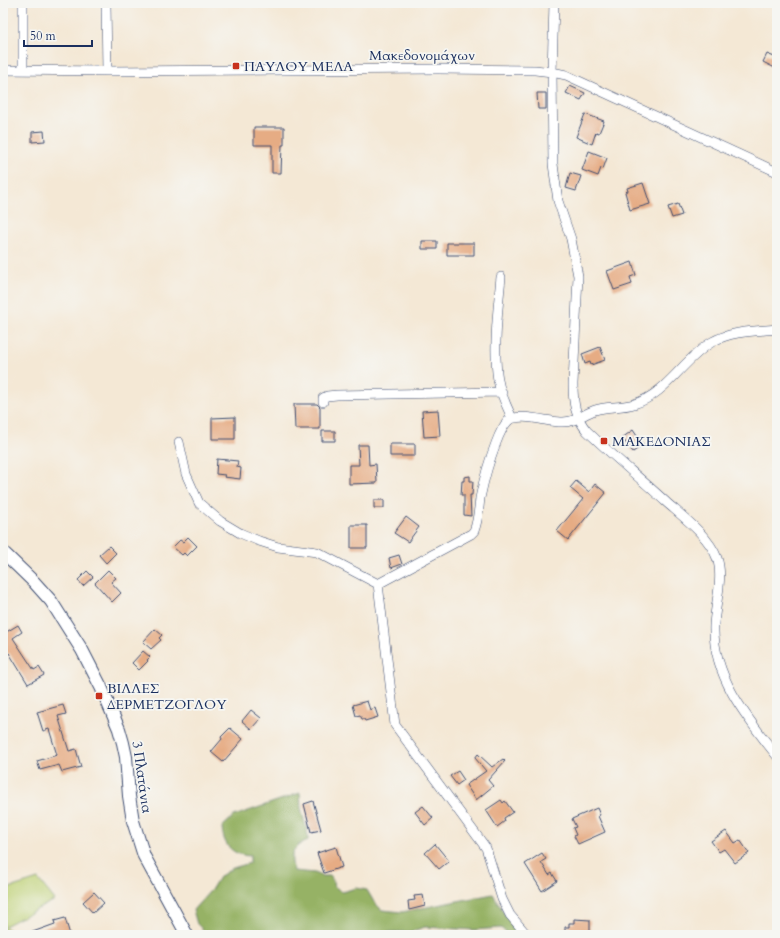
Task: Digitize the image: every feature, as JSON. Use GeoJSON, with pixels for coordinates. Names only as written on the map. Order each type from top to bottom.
{"type":"FeatureCollection","features":[{"type":"Feature","properties":{"kind":"street"},"geometry":{"type":"LineString","coordinates":[[23,3],[23,70]]}},
{"type":"Feature","properties":{"kind":"street"},"geometry":{"type":"LineString","coordinates":[[106,3],[107,71]]}},
{"type":"Feature","properties":{"kind":"street"},"geometry":{"type":"LineString","coordinates":[[554,3],[552,72],[553,164],[558,200],[571,239],[578,276],[573,384],[574,405],[578,419],[596,439],[690,523],[713,551],[717,558],[719,568],[714,625],[716,652],[720,666],[743,710],[777,756]]}},
{"type":"Feature","properties":{"kind":"street","name":"Μακεδονομάχων"},"geometry":{"type":"LineString","coordinates":[[3,70],[107,71],[438,69],[535,70],[552,72],[566,75],[777,172]]}},
{"type":"Feature","properties":{"kind":"street"},"geometry":{"type":"LineString","coordinates":[[502,277],[499,302],[497,347],[498,374],[502,392],[512,418]]}},
{"type":"Feature","properties":{"kind":"street"},"geometry":{"type":"LineString","coordinates":[[378,584],[474,531],[488,466],[502,429],[512,418],[566,422],[578,419],[595,410],[633,404],[648,398],[712,342],[738,334],[777,329]]}},
{"type":"Feature","properties":{"kind":"street"},"geometry":{"type":"LineString","coordinates":[[323,402],[323,398],[327,396],[337,395],[502,392]]}},
{"type":"Feature","properties":{"kind":"street"},"geometry":{"type":"LineString","coordinates":[[179,442],[186,474],[199,503],[220,521],[240,533],[259,541],[278,547],[317,552],[378,584]]}},
{"type":"Feature","properties":{"kind":"street","name":"3 Πλατάνια"},"geometry":{"type":"LineString","coordinates":[[3,552],[51,601],[82,650],[101,687],[119,729],[123,743],[127,763],[129,796],[133,821],[144,856],[187,935]]}},
{"type":"Feature","properties":{"kind":"street"},"geometry":{"type":"LineString","coordinates":[[378,584],[394,725],[486,848],[502,899],[514,921],[527,935]]}},
{"type":"Feature","properties":{"kind":"green space"},"geometry":{"type":"Polygon","coordinates":[[[300,793],[301,810],[307,829],[308,840],[298,846],[293,852],[292,860],[294,871],[315,873],[322,876],[331,876],[334,886],[342,892],[356,888],[367,890],[374,902],[382,910],[402,912],[493,894],[519,935],[509,935],[501,928],[474,930],[425,927],[409,932],[390,932],[380,935],[208,935],[197,924],[193,910],[211,890],[219,877],[233,868],[250,863],[250,856],[238,854],[230,848],[224,839],[222,827],[234,816],[300,793]]]}},
{"type":"Feature","properties":{"kind":"green space"},"geometry":{"type":"Polygon","coordinates":[[[38,879],[55,900],[5,926],[14,935],[3,935],[3,890],[38,879]]]}},
{"type":"Feature","properties":{"kind":"building"},"geometry":{"type":"Polygon","coordinates":[[[767,54],[777,58],[775,68],[763,62],[767,54]]]}},
{"type":"Feature","properties":{"kind":"building"},"geometry":{"type":"Polygon","coordinates":[[[570,86],[585,93],[581,100],[566,93],[570,86]]]}},
{"type":"Feature","properties":{"kind":"building"},"geometry":{"type":"Polygon","coordinates":[[[537,93],[546,93],[546,109],[538,109],[537,93]]]}},
{"type":"Feature","properties":{"kind":"building"},"geometry":{"type":"Polygon","coordinates":[[[585,114],[604,121],[599,133],[596,132],[592,144],[576,137],[585,114]]]}},
{"type":"Feature","properties":{"kind":"building"},"geometry":{"type":"Polygon","coordinates":[[[254,127],[284,127],[281,173],[272,173],[272,145],[254,145],[254,127]]]}},
{"type":"Feature","properties":{"kind":"building"},"geometry":{"type":"Polygon","coordinates":[[[44,131],[45,141],[32,142],[32,132],[44,131]]]}},
{"type":"Feature","properties":{"kind":"building"},"geometry":{"type":"Polygon","coordinates":[[[589,151],[607,158],[603,169],[601,168],[598,176],[582,170],[589,151]]]}},
{"type":"Feature","properties":{"kind":"building"},"geometry":{"type":"Polygon","coordinates":[[[570,173],[581,176],[576,191],[566,188],[570,173]]]}},
{"type":"Feature","properties":{"kind":"building"},"geometry":{"type":"Polygon","coordinates":[[[643,183],[650,204],[630,210],[625,192],[628,191],[627,188],[643,183]]]}},
{"type":"Feature","properties":{"kind":"building"},"geometry":{"type":"Polygon","coordinates":[[[678,204],[682,215],[672,218],[668,207],[678,204]]]}},
{"type":"Feature","properties":{"kind":"building"},"geometry":{"type":"Polygon","coordinates":[[[422,241],[437,241],[437,249],[422,249],[422,241]]]}},
{"type":"Feature","properties":{"kind":"building"},"geometry":{"type":"Polygon","coordinates":[[[447,243],[474,243],[474,255],[447,255],[447,243]]]}},
{"type":"Feature","properties":{"kind":"building"},"geometry":{"type":"Polygon","coordinates":[[[632,262],[636,275],[630,277],[632,284],[614,290],[607,271],[632,262]]]}},
{"type":"Feature","properties":{"kind":"building"},"geometry":{"type":"Polygon","coordinates":[[[600,347],[605,360],[591,365],[590,362],[585,364],[582,354],[600,347]]]}},
{"type":"Feature","properties":{"kind":"building"},"geometry":{"type":"Polygon","coordinates":[[[294,404],[317,404],[320,407],[320,429],[295,429],[294,404]]]}},
{"type":"Feature","properties":{"kind":"building"},"geometry":{"type":"Polygon","coordinates":[[[438,410],[440,436],[424,437],[422,411],[438,410]]]}},
{"type":"Feature","properties":{"kind":"building"},"geometry":{"type":"Polygon","coordinates":[[[235,417],[235,439],[212,439],[212,418],[235,417]]]}},
{"type":"Feature","properties":{"kind":"building"},"geometry":{"type":"Polygon","coordinates":[[[633,430],[643,445],[633,452],[622,438],[633,430]]]}},
{"type":"Feature","properties":{"kind":"building"},"geometry":{"type":"Polygon","coordinates":[[[322,431],[335,431],[335,441],[322,441],[322,431]]]}},
{"type":"Feature","properties":{"kind":"building"},"geometry":{"type":"Polygon","coordinates":[[[390,444],[415,444],[415,456],[390,456],[390,444]]]}},
{"type":"Feature","properties":{"kind":"building"},"geometry":{"type":"Polygon","coordinates":[[[358,445],[368,445],[369,465],[376,464],[377,483],[349,484],[349,465],[359,465],[358,445]]]}},
{"type":"Feature","properties":{"kind":"building"},"geometry":{"type":"Polygon","coordinates":[[[217,459],[238,461],[237,467],[241,468],[240,479],[224,477],[225,475],[216,474],[217,459]]]}},
{"type":"Feature","properties":{"kind":"building"},"geometry":{"type":"Polygon","coordinates":[[[470,476],[470,481],[473,481],[472,495],[470,495],[471,516],[464,515],[464,495],[461,495],[462,481],[464,481],[464,477],[470,476]]]}},
{"type":"Feature","properties":{"kind":"building"},"geometry":{"type":"Polygon","coordinates":[[[576,481],[589,492],[595,484],[606,493],[568,540],[557,531],[583,499],[570,488],[576,481]]]}},
{"type":"Feature","properties":{"kind":"building"},"geometry":{"type":"Polygon","coordinates":[[[374,500],[384,500],[384,508],[374,508],[374,500]]]}},
{"type":"Feature","properties":{"kind":"building"},"geometry":{"type":"Polygon","coordinates":[[[406,517],[419,527],[408,542],[394,533],[406,517]]]}},
{"type":"Feature","properties":{"kind":"building"},"geometry":{"type":"Polygon","coordinates":[[[351,525],[367,525],[367,548],[351,548],[351,525]]]}},
{"type":"Feature","properties":{"kind":"building"},"geometry":{"type":"Polygon","coordinates":[[[188,537],[197,546],[187,556],[184,553],[182,555],[173,547],[180,540],[183,542],[188,537]]]}},
{"type":"Feature","properties":{"kind":"building"},"geometry":{"type":"Polygon","coordinates":[[[109,546],[116,553],[106,563],[99,555],[109,546]]]}},
{"type":"Feature","properties":{"kind":"building"},"geometry":{"type":"Polygon","coordinates":[[[399,555],[402,564],[391,568],[389,558],[399,555]]]}},
{"type":"Feature","properties":{"kind":"building"},"geometry":{"type":"Polygon","coordinates":[[[108,570],[116,578],[111,582],[121,593],[112,602],[95,583],[108,570]]]}},
{"type":"Feature","properties":{"kind":"building"},"geometry":{"type":"Polygon","coordinates":[[[87,571],[93,577],[83,586],[78,580],[87,571]]]}},
{"type":"Feature","properties":{"kind":"building"},"geometry":{"type":"Polygon","coordinates":[[[18,625],[22,632],[13,638],[34,670],[39,667],[44,675],[28,684],[9,653],[3,657],[3,634],[18,625]]]}},
{"type":"Feature","properties":{"kind":"building"},"geometry":{"type":"Polygon","coordinates":[[[155,629],[162,635],[159,638],[161,640],[151,649],[143,642],[155,629]]]}},
{"type":"Feature","properties":{"kind":"building"},"geometry":{"type":"Polygon","coordinates":[[[143,651],[150,657],[139,670],[132,663],[143,651]]]}},
{"type":"Feature","properties":{"kind":"building"},"geometry":{"type":"Polygon","coordinates":[[[367,701],[370,710],[375,708],[378,717],[365,721],[360,715],[356,716],[353,705],[367,701]]]}},
{"type":"Feature","properties":{"kind":"building"},"geometry":{"type":"Polygon","coordinates":[[[63,705],[66,714],[58,716],[69,751],[76,749],[81,767],[62,772],[59,765],[40,770],[37,761],[57,755],[49,729],[43,731],[37,712],[63,705]]]}},
{"type":"Feature","properties":{"kind":"building"},"geometry":{"type":"Polygon","coordinates":[[[251,710],[261,718],[251,729],[242,721],[251,710]]]}},
{"type":"Feature","properties":{"kind":"building"},"geometry":{"type":"Polygon","coordinates":[[[230,728],[243,739],[223,762],[211,752],[222,739],[221,737],[230,728]]]}},
{"type":"Feature","properties":{"kind":"building"},"geometry":{"type":"Polygon","coordinates":[[[478,754],[492,767],[503,759],[505,761],[488,780],[493,786],[476,800],[466,785],[486,771],[475,758],[478,754]]]}},
{"type":"Feature","properties":{"kind":"building"},"geometry":{"type":"Polygon","coordinates":[[[458,771],[464,780],[457,785],[450,776],[458,771]]]}},
{"type":"Feature","properties":{"kind":"building"},"geometry":{"type":"Polygon","coordinates":[[[501,800],[503,803],[505,801],[513,812],[504,818],[505,821],[497,827],[486,810],[501,800]]]}},
{"type":"Feature","properties":{"kind":"building"},"geometry":{"type":"Polygon","coordinates":[[[313,801],[321,830],[311,832],[304,804],[313,801]]]}},
{"type":"Feature","properties":{"kind":"building"},"geometry":{"type":"Polygon","coordinates":[[[423,806],[433,818],[425,825],[415,812],[423,806]]]}},
{"type":"Feature","properties":{"kind":"building"},"geometry":{"type":"Polygon","coordinates":[[[597,808],[600,815],[598,816],[605,832],[578,844],[574,836],[576,835],[573,828],[576,827],[572,819],[597,808]]]}},
{"type":"Feature","properties":{"kind":"building"},"geometry":{"type":"Polygon","coordinates":[[[726,831],[735,843],[740,840],[749,853],[735,863],[724,849],[719,852],[711,841],[726,831]]]}},
{"type":"Feature","properties":{"kind":"building"},"geometry":{"type":"Polygon","coordinates":[[[435,844],[449,861],[439,869],[425,853],[435,844]]]}},
{"type":"Feature","properties":{"kind":"building"},"geometry":{"type":"Polygon","coordinates":[[[336,847],[342,867],[324,873],[317,853],[336,847]]]}},
{"type":"Feature","properties":{"kind":"building"},"geometry":{"type":"Polygon","coordinates":[[[542,853],[546,859],[541,862],[549,875],[552,873],[557,881],[542,891],[525,864],[542,853]]]}},
{"type":"Feature","properties":{"kind":"building"},"geometry":{"type":"Polygon","coordinates":[[[94,892],[104,903],[93,913],[83,902],[94,892]]]}},
{"type":"Feature","properties":{"kind":"building"},"geometry":{"type":"Polygon","coordinates":[[[423,895],[425,906],[409,910],[408,901],[415,900],[414,896],[423,895]]]}},
{"type":"Feature","properties":{"kind":"building"},"geometry":{"type":"Polygon","coordinates":[[[65,918],[70,935],[27,935],[55,924],[54,921],[65,918]]]}},
{"type":"Feature","properties":{"kind":"building"},"geometry":{"type":"Polygon","coordinates":[[[574,919],[590,920],[590,935],[565,935],[565,927],[569,927],[569,923],[574,923],[574,919]]]}},
{"type":"Feature","properties":{"kind":"place","name":"ΠΑΥΛΟΥ ΜΕΛΑ"},"geometry":{"type":"Point","coordinates":[236,66]}},
{"type":"Feature","properties":{"kind":"place","name":"ΜΑΚΕΔΟΝΙΑΣ"},"geometry":{"type":"Point","coordinates":[604,441]}},
{"type":"Feature","properties":{"kind":"place","name":"ΒΙΛΛΕΣ ΔΕΡΜΕΤΖΟΓΛΟΥ"},"geometry":{"type":"Point","coordinates":[99,696]}}]}
